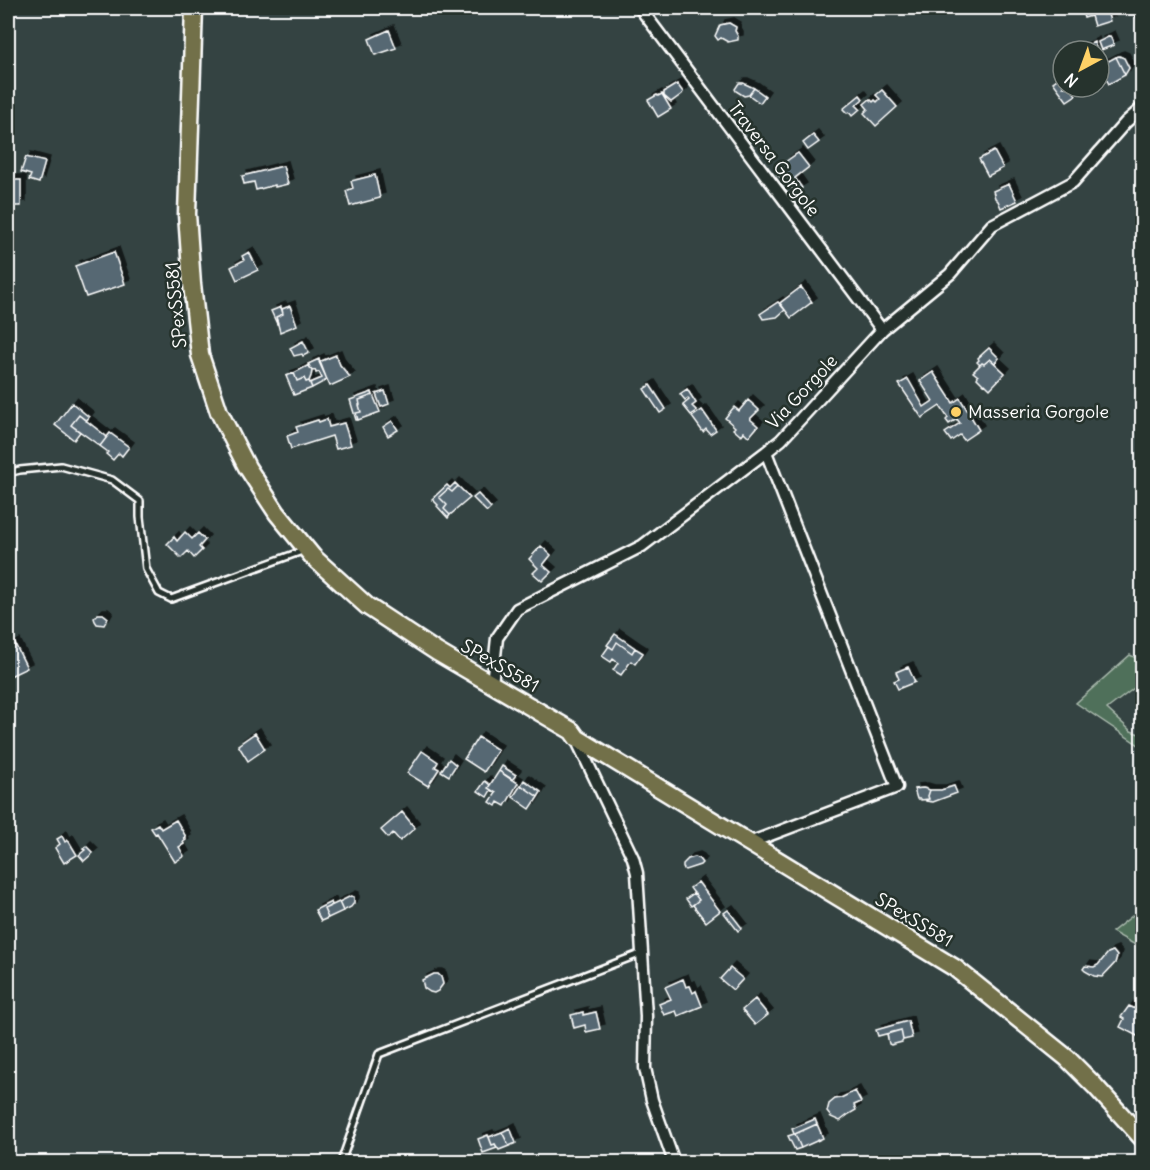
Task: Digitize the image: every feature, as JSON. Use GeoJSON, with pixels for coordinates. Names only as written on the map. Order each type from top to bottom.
{"type":"FeatureCollection","features":[{"type":"Feature","properties":{"kind":"main road","name":"SPexSS581"},"geometry":{"type":"LineString","coordinates":[[194,8],[187,214],[192,284],[201,355],[219,412],[247,467],[277,513],[307,549],[367,606],[437,652],[572,731],[578,738],[955,968],[1067,1058],[1143,1138]]}},
{"type":"Feature","properties":{"kind":"street","name":"Traversa Gorgole"},"geometry":{"type":"LineString","coordinates":[[640,8],[882,330]]}},
{"type":"Feature","properties":{"kind":"street"},"geometry":{"type":"LineString","coordinates":[[1141,8],[1143,14]]}},
{"type":"Feature","properties":{"kind":"street","name":"Via Gorgole"},"geometry":{"type":"LineString","coordinates":[[492,684],[497,638],[517,609],[642,546],[781,440],[882,330],[950,274],[992,225],[1073,182],[1126,122],[1143,108]]}},
{"type":"Feature","properties":{"kind":"street"},"geometry":{"type":"LineString","coordinates":[[749,843],[897,787],[766,452]]}},
{"type":"Feature","properties":{"kind":"street"},"geometry":{"type":"LineString","coordinates":[[572,731],[633,858],[637,873],[646,1016],[645,1068],[652,1100],[674,1162]]}},
{"type":"Feature","properties":{"kind":"lane"},"geometry":{"type":"LineString","coordinates":[[8,473],[61,466],[112,480],[140,501],[146,569],[159,593],[171,599],[307,549]]}},
{"type":"Feature","properties":{"kind":"lane"},"geometry":{"type":"LineString","coordinates":[[340,1162],[379,1054],[642,953]]}},
{"type":"Feature","properties":{"kind":"green space"},"geometry":{"type":"Polygon","coordinates":[[[1130,655],[1142,661],[1142,682],[1107,709],[1131,731],[1142,735],[1142,747],[1076,703],[1130,655]]]}},
{"type":"Feature","properties":{"kind":"green space"},"geometry":{"type":"Polygon","coordinates":[[[1142,908],[1142,943],[1139,947],[1112,932],[1142,908]]]}},
{"type":"Feature","properties":{"kind":"building"},"geometry":{"type":"Polygon","coordinates":[[[1081,8],[1106,8],[1110,21],[1094,26],[1091,16],[1084,18],[1081,8]]]}},
{"type":"Feature","properties":{"kind":"building"},"geometry":{"type":"Polygon","coordinates":[[[729,23],[736,27],[738,40],[728,42],[721,38],[718,40],[715,36],[720,25],[729,23]]]}},
{"type":"Feature","properties":{"kind":"building"},"geometry":{"type":"Polygon","coordinates":[[[389,30],[396,48],[375,55],[369,39],[389,30]]]}},
{"type":"Feature","properties":{"kind":"building"},"geometry":{"type":"Polygon","coordinates":[[[1110,36],[1114,45],[1111,46],[1111,39],[1104,39],[1110,36]]]}},
{"type":"Feature","properties":{"kind":"building"},"geometry":{"type":"Polygon","coordinates":[[[1116,57],[1124,58],[1129,68],[1125,75],[1116,57]]]}},
{"type":"Feature","properties":{"kind":"building"},"geometry":{"type":"Polygon","coordinates":[[[1116,57],[1125,75],[1111,83],[1111,60],[1116,57]]]}},
{"type":"Feature","properties":{"kind":"building"},"geometry":{"type":"Polygon","coordinates":[[[739,83],[754,88],[749,95],[744,96],[735,89],[739,83]]]}},
{"type":"Feature","properties":{"kind":"building"},"geometry":{"type":"Polygon","coordinates":[[[677,84],[683,92],[671,102],[664,96],[664,92],[677,84]]]}},
{"type":"Feature","properties":{"kind":"building"},"geometry":{"type":"Polygon","coordinates":[[[754,88],[765,96],[760,103],[749,95],[754,88]]]}},
{"type":"Feature","properties":{"kind":"building"},"geometry":{"type":"Polygon","coordinates":[[[882,90],[897,107],[876,126],[864,113],[868,109],[864,104],[870,99],[877,102],[880,99],[876,95],[882,90]]]}},
{"type":"Feature","properties":{"kind":"building"},"geometry":{"type":"Polygon","coordinates":[[[662,94],[671,109],[658,117],[648,100],[662,94]]]}},
{"type":"Feature","properties":{"kind":"building"},"geometry":{"type":"Polygon","coordinates":[[[860,95],[863,99],[856,105],[860,109],[852,116],[843,109],[860,95]]]}},
{"type":"Feature","properties":{"kind":"building"},"geometry":{"type":"Polygon","coordinates":[[[813,135],[819,142],[808,150],[803,143],[813,135]]]}},
{"type":"Feature","properties":{"kind":"building"},"geometry":{"type":"Polygon","coordinates":[[[994,151],[1003,168],[988,176],[979,159],[994,151]]]}},
{"type":"Feature","properties":{"kind":"building"},"geometry":{"type":"Polygon","coordinates":[[[798,153],[809,167],[795,178],[802,188],[797,191],[788,184],[789,179],[786,176],[784,178],[777,174],[788,165],[785,162],[798,153]]]}},
{"type":"Feature","properties":{"kind":"building"},"geometry":{"type":"Polygon","coordinates":[[[26,157],[45,162],[39,183],[29,180],[31,175],[21,172],[26,157]]]}},
{"type":"Feature","properties":{"kind":"building"},"geometry":{"type":"Polygon","coordinates":[[[283,166],[288,184],[256,190],[254,182],[244,184],[242,176],[283,166]]]}},
{"type":"Feature","properties":{"kind":"building"},"geometry":{"type":"Polygon","coordinates":[[[375,175],[380,198],[350,206],[346,191],[353,188],[351,181],[375,175]]]}},
{"type":"Feature","properties":{"kind":"building"},"geometry":{"type":"Polygon","coordinates":[[[8,180],[21,180],[21,206],[8,206],[8,180]]]}},
{"type":"Feature","properties":{"kind":"building"},"geometry":{"type":"Polygon","coordinates":[[[1009,184],[1017,201],[1001,208],[993,191],[1009,184]]]}},
{"type":"Feature","properties":{"kind":"building"},"geometry":{"type":"Polygon","coordinates":[[[114,252],[125,284],[86,297],[75,266],[114,252]]]}},
{"type":"Feature","properties":{"kind":"building"},"geometry":{"type":"Polygon","coordinates":[[[249,252],[258,270],[237,280],[231,267],[244,260],[242,256],[249,252]]]}},
{"type":"Feature","properties":{"kind":"building"},"geometry":{"type":"Polygon","coordinates":[[[801,287],[812,302],[791,318],[780,303],[801,287]]]}},
{"type":"Feature","properties":{"kind":"building"},"geometry":{"type":"Polygon","coordinates":[[[778,302],[785,310],[777,317],[763,319],[760,314],[778,302]]]}},
{"type":"Feature","properties":{"kind":"building"},"geometry":{"type":"Polygon","coordinates":[[[290,306],[297,325],[280,332],[276,317],[283,314],[282,309],[290,306]]]}},
{"type":"Feature","properties":{"kind":"building"},"geometry":{"type":"Polygon","coordinates":[[[281,307],[283,314],[276,317],[277,324],[271,311],[281,307]]]}},
{"type":"Feature","properties":{"kind":"building"},"geometry":{"type":"Polygon","coordinates":[[[303,341],[309,353],[294,356],[290,348],[303,341]]]}},
{"type":"Feature","properties":{"kind":"building"},"geometry":{"type":"Polygon","coordinates":[[[989,348],[999,358],[995,363],[990,359],[980,365],[977,362],[978,358],[989,348]]]}},
{"type":"Feature","properties":{"kind":"building"},"geometry":{"type":"Polygon","coordinates":[[[336,355],[340,365],[350,377],[330,386],[319,362],[336,355]]]}},
{"type":"Feature","properties":{"kind":"building"},"geometry":{"type":"Polygon","coordinates":[[[319,359],[327,380],[312,388],[310,383],[322,378],[319,372],[312,371],[308,364],[319,359]]]}},
{"type":"Feature","properties":{"kind":"building"},"geometry":{"type":"Polygon","coordinates":[[[990,359],[1005,373],[990,389],[973,372],[990,359]]]}},
{"type":"Feature","properties":{"kind":"building"},"geometry":{"type":"Polygon","coordinates":[[[309,365],[312,371],[309,381],[306,382],[304,378],[297,381],[294,373],[309,365]]]}},
{"type":"Feature","properties":{"kind":"building","name":"Masseria Gorgole"},"geometry":{"type":"Polygon","coordinates":[[[933,372],[953,403],[960,398],[979,430],[964,440],[960,435],[951,441],[945,433],[960,423],[957,419],[949,424],[940,406],[922,418],[899,384],[908,379],[924,407],[933,401],[920,381],[933,372]]]}},
{"type":"Feature","properties":{"kind":"building"},"geometry":{"type":"Polygon","coordinates":[[[294,373],[297,381],[304,378],[306,382],[309,381],[312,388],[294,395],[286,376],[294,373]]]}},
{"type":"Feature","properties":{"kind":"building"},"geometry":{"type":"Polygon","coordinates":[[[650,385],[666,409],[660,413],[644,389],[650,385]]]}},
{"type":"Feature","properties":{"kind":"building"},"geometry":{"type":"Polygon","coordinates":[[[687,389],[696,403],[692,406],[697,411],[691,415],[683,405],[689,400],[688,398],[685,400],[680,394],[687,389]]]}},
{"type":"Feature","properties":{"kind":"building"},"geometry":{"type":"Polygon","coordinates":[[[385,391],[389,404],[381,407],[376,394],[385,391]]]}},
{"type":"Feature","properties":{"kind":"building"},"geometry":{"type":"Polygon","coordinates":[[[372,392],[373,395],[359,400],[361,412],[356,413],[358,420],[356,420],[350,400],[372,392]]]}},
{"type":"Feature","properties":{"kind":"building"},"geometry":{"type":"Polygon","coordinates":[[[373,395],[380,412],[358,420],[356,413],[361,412],[359,400],[373,395]]]}},
{"type":"Feature","properties":{"kind":"building"},"geometry":{"type":"Polygon","coordinates":[[[748,400],[759,410],[750,419],[758,426],[749,437],[744,432],[741,436],[725,418],[734,407],[739,411],[748,400]]]}},
{"type":"Feature","properties":{"kind":"building"},"geometry":{"type":"Polygon","coordinates":[[[72,403],[89,417],[86,421],[79,415],[71,425],[80,432],[74,440],[55,425],[72,403]]]}},
{"type":"Feature","properties":{"kind":"building"},"geometry":{"type":"Polygon","coordinates":[[[702,410],[716,430],[710,434],[706,429],[703,432],[692,417],[702,410]]]}},
{"type":"Feature","properties":{"kind":"building"},"geometry":{"type":"Polygon","coordinates":[[[79,415],[107,437],[100,446],[71,425],[79,415]]]}},
{"type":"Feature","properties":{"kind":"building"},"geometry":{"type":"Polygon","coordinates":[[[327,419],[329,427],[344,423],[351,445],[336,449],[332,436],[291,449],[287,436],[298,432],[296,427],[327,419]]]}},
{"type":"Feature","properties":{"kind":"building"},"geometry":{"type":"Polygon","coordinates":[[[392,421],[398,430],[388,436],[383,427],[392,421]]]}},
{"type":"Feature","properties":{"kind":"building"},"geometry":{"type":"Polygon","coordinates":[[[110,433],[129,447],[122,456],[119,453],[113,460],[100,446],[110,433]]]}},
{"type":"Feature","properties":{"kind":"building"},"geometry":{"type":"Polygon","coordinates":[[[455,483],[458,486],[452,492],[448,489],[439,497],[447,505],[444,509],[450,515],[448,518],[432,499],[447,485],[450,488],[455,483]]]}},
{"type":"Feature","properties":{"kind":"building"},"geometry":{"type":"Polygon","coordinates":[[[458,486],[470,498],[450,515],[444,509],[447,505],[439,497],[448,489],[452,492],[458,486]]]}},
{"type":"Feature","properties":{"kind":"building"},"geometry":{"type":"Polygon","coordinates":[[[478,494],[491,508],[487,512],[473,498],[478,494]]]}},
{"type":"Feature","properties":{"kind":"building"},"geometry":{"type":"Polygon","coordinates":[[[185,532],[192,539],[198,533],[205,540],[199,547],[202,550],[194,558],[188,551],[181,558],[167,544],[174,537],[177,541],[185,532]]]}},
{"type":"Feature","properties":{"kind":"building"},"geometry":{"type":"Polygon","coordinates":[[[541,546],[551,555],[543,565],[551,572],[542,581],[533,573],[538,568],[529,559],[541,546]]]}},
{"type":"Feature","properties":{"kind":"building"},"geometry":{"type":"Polygon","coordinates":[[[98,614],[103,614],[108,618],[104,625],[97,624],[95,621],[94,618],[98,614]]]}},
{"type":"Feature","properties":{"kind":"building"},"geometry":{"type":"Polygon","coordinates":[[[615,634],[635,648],[632,653],[617,642],[613,649],[607,645],[615,634]]]}},
{"type":"Feature","properties":{"kind":"building"},"geometry":{"type":"Polygon","coordinates":[[[617,642],[632,653],[635,648],[643,653],[635,664],[631,661],[621,675],[613,670],[618,663],[613,659],[611,662],[602,656],[609,646],[613,649],[617,642]]]}},
{"type":"Feature","properties":{"kind":"building"},"geometry":{"type":"Polygon","coordinates":[[[15,644],[27,668],[8,677],[8,648],[15,644]]]}},
{"type":"Feature","properties":{"kind":"building"},"geometry":{"type":"Polygon","coordinates":[[[908,667],[915,682],[898,689],[894,681],[899,679],[896,672],[908,667]]]}},
{"type":"Feature","properties":{"kind":"building"},"geometry":{"type":"Polygon","coordinates":[[[255,733],[265,749],[248,761],[238,745],[255,733]]]}},
{"type":"Feature","properties":{"kind":"building"},"geometry":{"type":"Polygon","coordinates":[[[478,737],[498,750],[484,772],[464,759],[478,737]]]}},
{"type":"Feature","properties":{"kind":"building"},"geometry":{"type":"Polygon","coordinates":[[[422,751],[438,762],[435,767],[439,769],[428,786],[407,773],[422,751]]]}},
{"type":"Feature","properties":{"kind":"building"},"geometry":{"type":"Polygon","coordinates":[[[449,759],[456,765],[449,776],[441,771],[449,759]]]}},
{"type":"Feature","properties":{"kind":"building"},"geometry":{"type":"Polygon","coordinates":[[[502,766],[516,775],[512,780],[499,771],[502,766]]]}},
{"type":"Feature","properties":{"kind":"building"},"geometry":{"type":"Polygon","coordinates":[[[499,771],[518,783],[505,806],[498,802],[496,806],[490,802],[496,793],[488,788],[499,771]]]}},
{"type":"Feature","properties":{"kind":"building"},"geometry":{"type":"Polygon","coordinates":[[[524,780],[541,792],[538,797],[521,785],[524,780]]]}},
{"type":"Feature","properties":{"kind":"building"},"geometry":{"type":"Polygon","coordinates":[[[485,781],[490,785],[488,788],[491,790],[487,797],[478,791],[485,781]]]}},
{"type":"Feature","properties":{"kind":"building"},"geometry":{"type":"Polygon","coordinates":[[[521,785],[538,797],[530,809],[513,797],[521,785]]]}},
{"type":"Feature","properties":{"kind":"building"},"geometry":{"type":"Polygon","coordinates":[[[954,786],[957,793],[933,802],[926,801],[929,799],[930,790],[941,790],[954,786]]]}},
{"type":"Feature","properties":{"kind":"building"},"geometry":{"type":"Polygon","coordinates":[[[914,789],[930,790],[929,799],[917,799],[914,789]]]}},
{"type":"Feature","properties":{"kind":"building"},"geometry":{"type":"Polygon","coordinates":[[[402,812],[415,828],[400,841],[393,833],[388,838],[381,830],[402,812]]]}},
{"type":"Feature","properties":{"kind":"building"},"geometry":{"type":"Polygon","coordinates":[[[176,820],[186,840],[179,847],[184,856],[175,862],[157,833],[155,834],[151,828],[158,824],[161,829],[176,820]]]}},
{"type":"Feature","properties":{"kind":"building"},"geometry":{"type":"Polygon","coordinates":[[[62,836],[65,842],[68,840],[77,855],[64,863],[55,848],[60,844],[57,839],[62,836]]]}},
{"type":"Feature","properties":{"kind":"building"},"geometry":{"type":"Polygon","coordinates":[[[86,846],[93,853],[84,861],[79,855],[86,846]]]}},
{"type":"Feature","properties":{"kind":"building"},"geometry":{"type":"Polygon","coordinates":[[[695,857],[702,863],[685,870],[683,864],[695,857]]]}},
{"type":"Feature","properties":{"kind":"building"},"geometry":{"type":"Polygon","coordinates":[[[698,882],[720,911],[706,922],[693,905],[699,900],[690,888],[698,882]]]}},
{"type":"Feature","properties":{"kind":"building"},"geometry":{"type":"Polygon","coordinates":[[[694,893],[699,900],[691,906],[686,899],[694,893]]]}},
{"type":"Feature","properties":{"kind":"building"},"geometry":{"type":"Polygon","coordinates":[[[351,896],[354,897],[354,903],[343,911],[339,902],[351,896]]]}},
{"type":"Feature","properties":{"kind":"building"},"geometry":{"type":"Polygon","coordinates":[[[331,902],[332,905],[324,909],[328,918],[321,921],[315,910],[331,902]]]}},
{"type":"Feature","properties":{"kind":"building"},"geometry":{"type":"Polygon","coordinates":[[[339,902],[343,911],[328,918],[324,909],[339,902]]]}},
{"type":"Feature","properties":{"kind":"building"},"geometry":{"type":"Polygon","coordinates":[[[728,910],[742,928],[738,931],[724,913],[728,910]]]}},
{"type":"Feature","properties":{"kind":"building"},"geometry":{"type":"Polygon","coordinates":[[[1113,951],[1117,956],[1115,963],[1102,977],[1094,976],[1083,969],[1085,966],[1098,965],[1108,953],[1113,951]]]}},
{"type":"Feature","properties":{"kind":"building"},"geometry":{"type":"Polygon","coordinates":[[[730,968],[743,979],[733,990],[720,979],[730,968]]]}},
{"type":"Feature","properties":{"kind":"building"},"geometry":{"type":"Polygon","coordinates":[[[434,974],[441,977],[443,984],[434,993],[424,988],[422,980],[434,974]]]}},
{"type":"Feature","properties":{"kind":"building"},"geometry":{"type":"Polygon","coordinates":[[[683,979],[686,987],[690,986],[693,993],[696,991],[702,1006],[678,1016],[676,1011],[664,1015],[659,1004],[671,999],[665,987],[683,979]]]}},
{"type":"Feature","properties":{"kind":"building"},"geometry":{"type":"Polygon","coordinates":[[[755,999],[768,1015],[755,1025],[742,1010],[755,999]]]}},
{"type":"Feature","properties":{"kind":"building"},"geometry":{"type":"Polygon","coordinates":[[[1129,1006],[1142,1012],[1141,1038],[1120,1027],[1124,1019],[1121,1017],[1129,1006]]]}},
{"type":"Feature","properties":{"kind":"building"},"geometry":{"type":"Polygon","coordinates":[[[583,1012],[583,1015],[596,1012],[600,1029],[586,1032],[585,1025],[574,1028],[571,1015],[583,1012]]]}},
{"type":"Feature","properties":{"kind":"building"},"geometry":{"type":"Polygon","coordinates":[[[908,1021],[912,1038],[903,1040],[901,1030],[878,1036],[876,1030],[908,1021]]]}},
{"type":"Feature","properties":{"kind":"building"},"geometry":{"type":"Polygon","coordinates":[[[901,1030],[902,1042],[889,1044],[887,1034],[901,1030]]]}},
{"type":"Feature","properties":{"kind":"building"},"geometry":{"type":"Polygon","coordinates":[[[855,1091],[861,1102],[854,1105],[856,1110],[840,1121],[831,1117],[827,1112],[829,1104],[855,1091]]]}},
{"type":"Feature","properties":{"kind":"building"},"geometry":{"type":"Polygon","coordinates":[[[815,1119],[817,1124],[795,1134],[801,1148],[795,1150],[788,1136],[794,1134],[792,1129],[815,1119]]]}},
{"type":"Feature","properties":{"kind":"building"},"geometry":{"type":"Polygon","coordinates":[[[817,1124],[823,1138],[801,1148],[795,1134],[817,1124]]]}},
{"type":"Feature","properties":{"kind":"building"},"geometry":{"type":"Polygon","coordinates":[[[510,1128],[516,1143],[509,1146],[502,1132],[510,1128]]]}},
{"type":"Feature","properties":{"kind":"building"},"geometry":{"type":"Polygon","coordinates":[[[502,1132],[509,1146],[499,1150],[495,1144],[492,1145],[489,1137],[502,1132]]]}},
{"type":"Feature","properties":{"kind":"building"},"geometry":{"type":"Polygon","coordinates":[[[488,1135],[492,1145],[495,1144],[497,1148],[483,1153],[478,1139],[488,1135]]]}},
{"type":"Feature","properties":{"kind":"place","name":"Masseria Gorgole"},"geometry":{"type":"Point","coordinates":[956,412]}}]}
